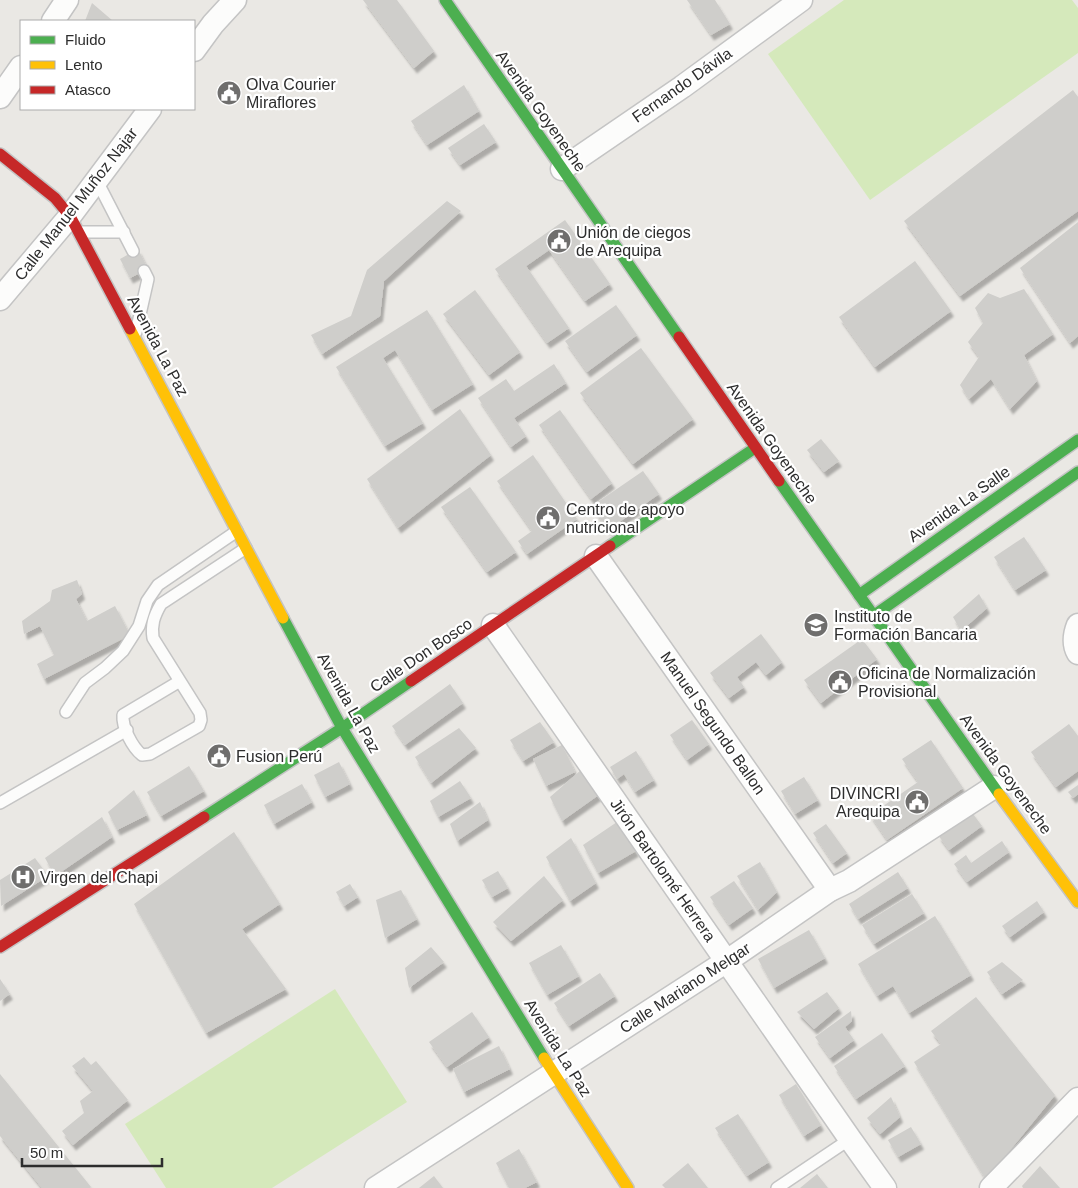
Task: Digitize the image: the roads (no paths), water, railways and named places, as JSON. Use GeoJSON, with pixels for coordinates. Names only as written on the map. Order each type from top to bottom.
{"type":"FeatureCollection","features":[{"type":"Feature","properties":{"kind":"street"},"geometry":{"type":"LineString","coordinates":[[54,20],[67,0]]}},
{"type":"Feature","properties":{"kind":"street"},"geometry":{"type":"LineString","coordinates":[[195,49],[213,24],[235,0]]}},
{"type":"Feature","properties":{"kind":"street","name":"Avenida Goyeneche"},"geometry":{"type":"LineString","coordinates":[[445,0],[755,448],[994,787],[1078,902]]}},
{"type":"Feature","properties":{"kind":"street","name":"Fernando Dávila"},"geometry":{"type":"LineString","coordinates":[[562,169],[682,87],[802,0]]}},
{"type":"Feature","properties":{"kind":"street"},"geometry":{"type":"LineString","coordinates":[[0,97],[20,68]]}},
{"type":"Feature","properties":{"kind":"street","name":"Calle Manuel Muñoz Najar"},"geometry":{"type":"LineString","coordinates":[[0,299],[74,224],[97,181],[149,110]]}},
{"type":"Feature","properties":{"kind":"street","name":"Avenida La Paz"},"geometry":{"type":"LineString","coordinates":[[0,154],[55,198],[74,224],[342,728],[553,1073],[628,1188]]}},
{"type":"Feature","properties":{"kind":"street","name":"Avenida La Salle"},"geometry":{"type":"LineString","coordinates":[[859,595],[1078,440]]}},
{"type":"Feature","properties":{"kind":"street","name":"Calle Don Bosco"},"geometry":{"type":"LineString","coordinates":[[0,947],[342,728],[755,448]]}},
{"type":"Feature","properties":{"kind":"street"},"geometry":{"type":"LineString","coordinates":[[873,616],[1078,472]]}},
{"type":"Feature","properties":{"kind":"street","name":"Manuel Segundo Ballon"},"geometry":{"type":"LineString","coordinates":[[596,556],[830,890]]}},
{"type":"Feature","properties":{"kind":"street","name":"Jirón Bartolomé Herrera"},"geometry":{"type":"LineString","coordinates":[[493,625],[885,1188]]}},
{"type":"Feature","properties":{"kind":"street"},"geometry":{"type":"LineString","coordinates":[[1078,625],[1074,641],[1078,654]]}},
{"type":"Feature","properties":{"kind":"street","name":"Calle Mariano Melgar"},"geometry":{"type":"LineString","coordinates":[[376,1188],[727,962],[830,890],[849,881],[994,787]]}},
{"type":"Feature","properties":{"kind":"street"},"geometry":{"type":"LineString","coordinates":[[998,1186],[1078,1099]]}},
{"type":"Feature","properties":{"kind":"lane"},"geometry":{"type":"LineString","coordinates":[[97,181],[133,251]]}},
{"type":"Feature","properties":{"kind":"lane"},"geometry":{"type":"LineString","coordinates":[[74,224],[124,232]]}},
{"type":"Feature","properties":{"kind":"lane"},"geometry":{"type":"LineString","coordinates":[[135,338],[148,279],[144,271]]}},
{"type":"Feature","properties":{"kind":"lane"},"geometry":{"type":"LineString","coordinates":[[66,712],[85,683],[105,668],[123,650],[139,626],[147,601],[158,585],[237,530]]}},
{"type":"Feature","properties":{"kind":"lane"},"geometry":{"type":"LineString","coordinates":[[180,681],[123,714],[126,730],[136,750],[142,755],[150,754],[199,726],[201,720],[200,712],[153,638],[154,615],[161,604],[246,548]]}},
{"type":"Feature","properties":{"kind":"lane"},"geometry":{"type":"LineString","coordinates":[[0,803],[126,730]]}},
{"type":"Feature","properties":{"kind":"lane"},"geometry":{"type":"LineString","coordinates":[[777,1188],[850,1139]]}},
{"type":"Feature","properties":{"kind":"place","name":"Olva Courier Miraflores"},"geometry":{"type":"Point","coordinates":[229,93]}},
{"type":"Feature","properties":{"kind":"place","name":"Unión de ciegos de Arequipa"},"geometry":{"type":"Point","coordinates":[559,241]}},
{"type":"Feature","properties":{"kind":"place","name":"Centro de apoyo nutricional"},"geometry":{"type":"Point","coordinates":[548,518]}},
{"type":"Feature","properties":{"kind":"place","name":"Instituto de Formación Bancaria"},"geometry":{"type":"Point","coordinates":[816,625]}},
{"type":"Feature","properties":{"kind":"place","name":"Oficina de Normalización Provisional"},"geometry":{"type":"Point","coordinates":[840,682]}},
{"type":"Feature","properties":{"kind":"place","name":"Fusion Perú"},"geometry":{"type":"Point","coordinates":[219,756]}},
{"type":"Feature","properties":{"kind":"place","name":"DIVINCRI Arequipa"},"geometry":{"type":"Point","coordinates":[917,802]}},
{"type":"Feature","properties":{"kind":"place","name":"Virgen del Chapi"},"geometry":{"type":"Point","coordinates":[23,877]}}]}
